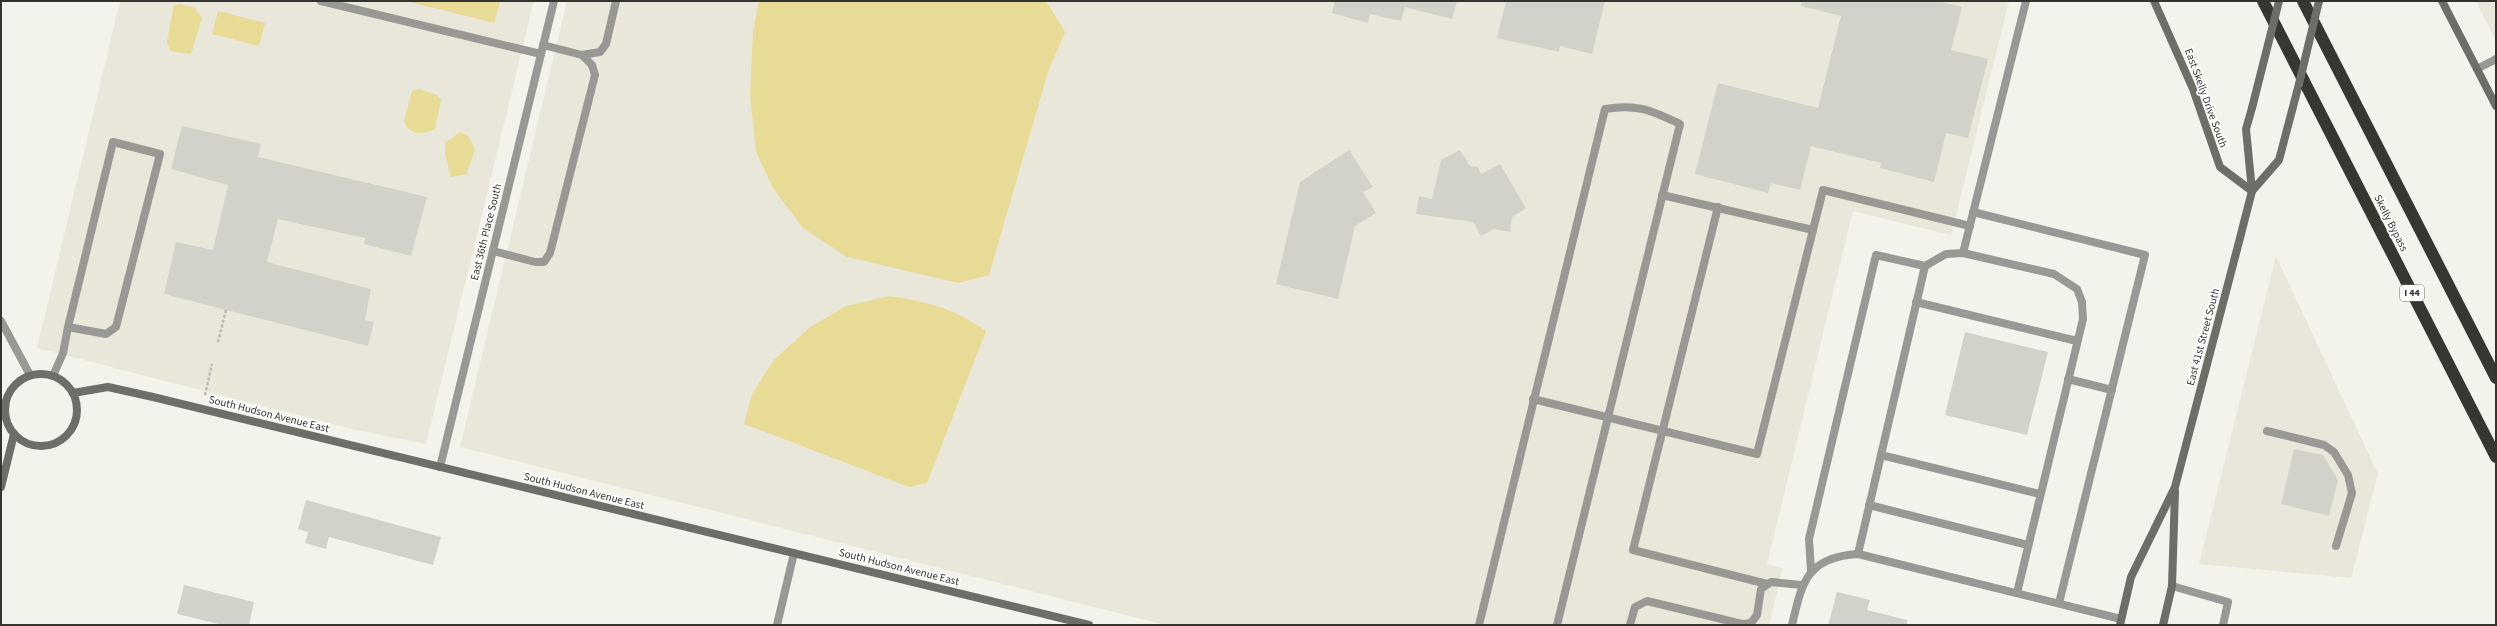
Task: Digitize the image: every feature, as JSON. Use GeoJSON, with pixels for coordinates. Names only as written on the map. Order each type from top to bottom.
{"type":"FeatureCollection","features":[{"type":"Feature","properties":{"kind":"highway","name":"Skelly Bypass"},"geometry":{"type":"LineString","coordinates":[[2263,1],[2496,457]]}},
{"type":"Feature","properties":{"kind":"highway","name":"Skelly Bypass"},"geometry":{"type":"LineString","coordinates":[[2303,1],[2496,378]]}},
{"type":"Feature","properties":{"kind":"street"},"geometry":{"type":"LineString","coordinates":[[321,1],[541,54]]}},
{"type":"Feature","properties":{"kind":"street","name":"East 36th Place South"},"geometry":{"type":"LineString","coordinates":[[440,468],[554,1]]}},
{"type":"Feature","properties":{"kind":"street"},"geometry":{"type":"LineString","coordinates":[[543,45],[582,55],[600,52],[606,44],[616,1]]}},
{"type":"Feature","properties":{"kind":"street"},"geometry":{"type":"LineString","coordinates":[[1963,253],[2026,1]]}},
{"type":"Feature","properties":{"kind":"street","name":"East Skelly Drive South"},"geometry":{"type":"LineString","coordinates":[[2154,1],[2193,89],[2220,167],[2252,191]]}},
{"type":"Feature","properties":{"kind":"street","name":"East 41st Street South"},"geometry":{"type":"LineString","coordinates":[[2121,622],[2131,576],[2175,487],[2252,191],[2246,129],[2279,1]]}},
{"type":"Feature","properties":{"kind":"street","name":"East 41st Street South"},"geometry":{"type":"LineString","coordinates":[[2252,191],[2280,160],[2319,1]]}},
{"type":"Feature","properties":{"kind":"street"},"geometry":{"type":"LineString","coordinates":[[2442,1],[2496,106]]}},
{"type":"Feature","properties":{"kind":"street"},"geometry":{"type":"LineString","coordinates":[[492,251],[535,262],[544,262],[550,253],[595,75],[592,65],[582,55]]}},
{"type":"Feature","properties":{"kind":"street"},"geometry":{"type":"LineString","coordinates":[[2477,69],[2496,58]]}},
{"type":"Feature","properties":{"kind":"street"},"geometry":{"type":"LineString","coordinates":[[1479,625],[1605,109],[1626,106],[1641,108],[1680,124],[1557,625]]}},
{"type":"Feature","properties":{"kind":"street"},"geometry":{"type":"LineString","coordinates":[[53,376],[63,353],[68,327],[113,142],[160,154],[116,327],[106,334],[68,327]]}},
{"type":"Feature","properties":{"kind":"street"},"geometry":{"type":"LineString","coordinates":[[1533,399],[1757,454],[1823,190],[1970,226]]}},
{"type":"Feature","properties":{"kind":"street"},"geometry":{"type":"LineString","coordinates":[[1662,195],[1813,230]]}},
{"type":"Feature","properties":{"kind":"street"},"geometry":{"type":"LineString","coordinates":[[1718,207],[1633,550],[1767,584]]}},
{"type":"Feature","properties":{"kind":"street"},"geometry":{"type":"LineString","coordinates":[[1974,212],[2145,254],[2060,603]]}},
{"type":"Feature","properties":{"kind":"street"},"geometry":{"type":"LineString","coordinates":[[1811,571],[1809,539],[1876,255],[1925,266],[1946,254],[1963,253],[2054,274],[2066,280],[2077,289],[2082,302],[2083,319],[2017,593]]}},
{"type":"Feature","properties":{"kind":"street"},"geometry":{"type":"LineString","coordinates":[[1858,554],[1925,266]]}},
{"type":"Feature","properties":{"kind":"street"},"geometry":{"type":"LineString","coordinates":[[1916,302],[2077,341]]}},
{"type":"Feature","properties":{"kind":"street"},"geometry":{"type":"LineString","coordinates":[[1,321],[30,375]]}},
{"type":"Feature","properties":{"kind":"street"},"geometry":{"type":"LineString","coordinates":[[30,375],[53,376],[68,385],[73,392],[77,415],[73,426],[66,436],[56,443],[45,446],[33,445],[23,441],[14,434],[8,425],[3,404],[14,386],[30,375]]}},
{"type":"Feature","properties":{"kind":"street"},"geometry":{"type":"LineString","coordinates":[[2068,379],[2112,390]]}},
{"type":"Feature","properties":{"kind":"street","name":"South Hudson Avenue East"},"geometry":{"type":"LineString","coordinates":[[73,392],[108,387],[1089,625]]}},
{"type":"Feature","properties":{"kind":"street"},"geometry":{"type":"LineString","coordinates":[[2267,431],[2324,446],[2334,452],[2348,474],[2352,492],[2336,546]]}},
{"type":"Feature","properties":{"kind":"street"},"geometry":{"type":"LineString","coordinates":[[1,487],[14,434]]}},
{"type":"Feature","properties":{"kind":"street"},"geometry":{"type":"LineString","coordinates":[[1881,455],[2040,494]]}},
{"type":"Feature","properties":{"kind":"street","name":"East 41st Street South"},"geometry":{"type":"LineString","coordinates":[[2163,625],[2172,586],[2175,487]]}},
{"type":"Feature","properties":{"kind":"street"},"geometry":{"type":"LineString","coordinates":[[1869,505],[2028,545]]}},
{"type":"Feature","properties":{"kind":"street"},"geometry":{"type":"LineString","coordinates":[[777,625],[794,553]]}},
{"type":"Feature","properties":{"kind":"street"},"geometry":{"type":"LineString","coordinates":[[1792,625],[1802,585],[1811,571],[1825,561],[1843,555],[1858,554],[2060,603],[2121,622]]}},
{"type":"Feature","properties":{"kind":"street"},"geometry":{"type":"LineString","coordinates":[[1630,625],[1635,607],[1647,601],[1742,624],[1751,623],[1757,615],[1761,589],[1767,584],[1771,582],[1802,585]]}},
{"type":"Feature","properties":{"kind":"street"},"geometry":{"type":"LineString","coordinates":[[2172,586],[2228,602],[2223,625]]}},
{"type":"Feature","properties":{"kind":"path"},"geometry":{"type":"LineString","coordinates":[[218,342],[226,310]]}},
{"type":"Feature","properties":{"kind":"path"},"geometry":{"type":"LineString","coordinates":[[205,395],[212,364]]}},
{"type":"Feature","properties":{"kind":"shaded area"},"geometry":{"type":"Polygon","coordinates":[[[120,1],[534,1],[426,444],[352,429],[37,348],[120,1]]]}},
{"type":"Feature","properties":{"kind":"shaded area"},"geometry":{"type":"Polygon","coordinates":[[[406,1],[500,1],[494,23],[406,1]]]}},
{"type":"Feature","properties":{"kind":"shaded area"},"geometry":{"type":"Polygon","coordinates":[[[567,1],[2009,1],[1951,235],[1853,211],[1767,564],[1783,568],[1769,625],[1166,625],[460,447],[567,1]]]}},
{"type":"Feature","properties":{"kind":"shaded area"},"geometry":{"type":"Polygon","coordinates":[[[759,1],[1046,1],[1065,32],[1048,72],[989,275],[958,283],[847,257],[802,227],[773,188],[756,152],[750,96],[753,32],[759,1]]]}},
{"type":"Feature","properties":{"kind":"shaded area"},"geometry":{"type":"Polygon","coordinates":[[[2476,1],[2496,1],[2496,41],[2476,1]]]}},
{"type":"Feature","properties":{"kind":"shaded area"},"geometry":{"type":"Polygon","coordinates":[[[180,4],[195,8],[202,18],[191,54],[170,51],[167,42],[174,5],[180,4]]]}},
{"type":"Feature","properties":{"kind":"shaded area"},"geometry":{"type":"Polygon","coordinates":[[[218,11],[265,23],[259,46],[212,34],[218,11]]]}},
{"type":"Feature","properties":{"kind":"shaded area"},"geometry":{"type":"Polygon","coordinates":[[[419,89],[437,95],[441,100],[435,129],[417,133],[409,129],[404,121],[412,91],[419,89]]]}},
{"type":"Feature","properties":{"kind":"shaded area"},"geometry":{"type":"Polygon","coordinates":[[[460,132],[469,137],[475,149],[467,174],[451,177],[445,155],[445,143],[460,132]]]}},
{"type":"Feature","properties":{"kind":"shaded area"},"geometry":{"type":"Polygon","coordinates":[[[2276,256],[2378,474],[2351,578],[2199,564],[2276,256]]]}},
{"type":"Feature","properties":{"kind":"shaded area"},"geometry":{"type":"Polygon","coordinates":[[[890,296],[929,304],[952,312],[975,323],[986,331],[927,483],[909,487],[744,424],[752,394],[774,360],[809,328],[846,306],[890,296]]]}},
{"type":"Feature","properties":{"kind":"building"},"geometry":{"type":"Polygon","coordinates":[[[1335,1],[1457,1],[1452,19],[1405,7],[1401,21],[1370,14],[1368,23],[1332,13],[1335,1]]]}},
{"type":"Feature","properties":{"kind":"building"},"geometry":{"type":"Polygon","coordinates":[[[1506,1],[1605,1],[1592,54],[1560,46],[1559,52],[1497,38],[1506,1]]]}},
{"type":"Feature","properties":{"kind":"building"},"geometry":{"type":"Polygon","coordinates":[[[1802,1],[1938,1],[1962,7],[1951,50],[1988,59],[1968,138],[1946,133],[1934,182],[1880,168],[1881,163],[1811,146],[1800,190],[1771,183],[1768,193],[1695,174],[1718,83],[1818,108],[1841,16],[1801,6],[1802,1]]]}},
{"type":"Feature","properties":{"kind":"building"},"geometry":{"type":"Polygon","coordinates":[[[182,126],[261,144],[258,157],[427,197],[411,256],[364,244],[365,238],[278,219],[267,262],[371,289],[365,320],[374,322],[368,346],[164,294],[176,242],[213,250],[228,185],[171,169],[182,126]]]}},
{"type":"Feature","properties":{"kind":"building"},"geometry":{"type":"Polygon","coordinates":[[[1349,150],[1373,187],[1363,192],[1376,213],[1355,226],[1338,299],[1276,284],[1300,182],[1349,150]]]}},
{"type":"Feature","properties":{"kind":"building"},"geometry":{"type":"Polygon","coordinates":[[[1460,150],[1470,166],[1478,167],[1481,174],[1500,164],[1526,208],[1512,217],[1510,232],[1494,229],[1481,236],[1473,222],[1416,214],[1419,196],[1432,199],[1441,160],[1460,150]]]}},
{"type":"Feature","properties":{"kind":"building"},"geometry":{"type":"Polygon","coordinates":[[[1965,332],[2048,352],[2027,435],[1945,415],[1965,332]]]}},
{"type":"Feature","properties":{"kind":"building"},"geometry":{"type":"Polygon","coordinates":[[[2294,449],[2323,455],[2338,480],[2329,516],[2281,504],[2294,449]]]}},
{"type":"Feature","properties":{"kind":"building"},"geometry":{"type":"Polygon","coordinates":[[[306,500],[441,537],[433,565],[329,537],[326,549],[305,543],[308,532],[298,529],[306,500]]]}},
{"type":"Feature","properties":{"kind":"building"},"geometry":{"type":"Polygon","coordinates":[[[184,585],[254,602],[249,625],[223,625],[177,614],[184,585]]]}},
{"type":"Feature","properties":{"kind":"building"},"geometry":{"type":"Polygon","coordinates":[[[1837,592],[1870,600],[1867,610],[1907,620],[1907,625],[1828,625],[1837,592]]]}}]}
